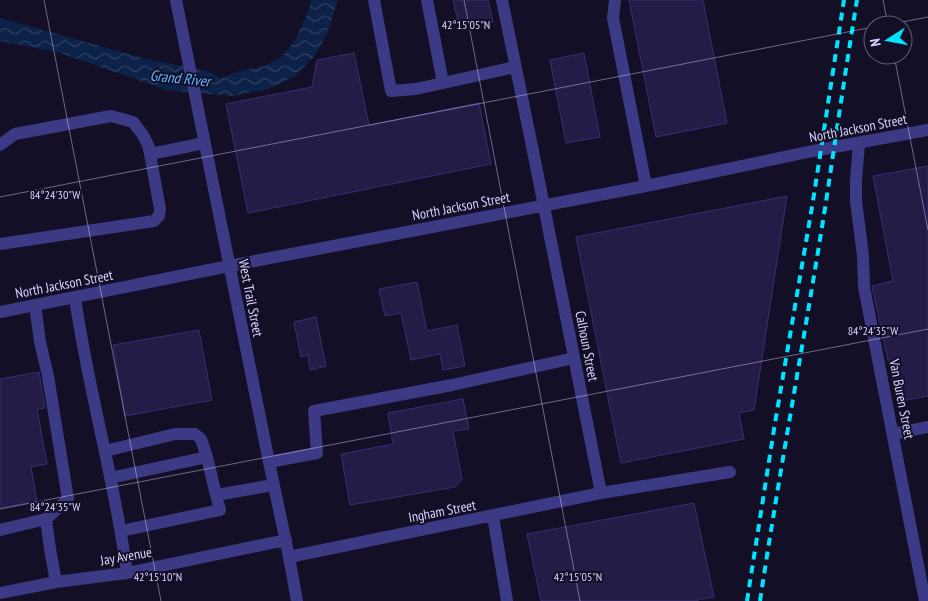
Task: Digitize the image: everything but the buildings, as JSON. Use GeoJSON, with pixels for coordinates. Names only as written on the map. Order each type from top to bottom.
{"type":"FeatureCollection","features":[{"type":"Feature","properties":{"kind":"street","name":"West Trail Street"},"geometry":{"type":"LineString","coordinates":[[176,0],[297,601]]}},
{"type":"Feature","properties":{"kind":"street"},"geometry":{"type":"LineString","coordinates":[[374,0],[391,91],[416,89],[515,68]]}},
{"type":"Feature","properties":{"kind":"street"},"geometry":{"type":"LineString","coordinates":[[427,0],[443,83]]}},
{"type":"Feature","properties":{"kind":"street","name":"Calhoun Street"},"geometry":{"type":"LineString","coordinates":[[502,0],[600,493]]}},
{"type":"Feature","properties":{"kind":"street"},"geometry":{"type":"LineString","coordinates":[[615,0],[613,18],[646,186]]}},
{"type":"Feature","properties":{"kind":"street"},"geometry":{"type":"LineString","coordinates":[[0,145],[15,134],[112,116],[132,122],[148,144],[160,209],[159,216],[154,221],[0,244]]}},
{"type":"Feature","properties":{"kind":"street","name":"North Jackson Street"},"geometry":{"type":"LineString","coordinates":[[0,312],[646,186],[859,142],[928,130]]}},
{"type":"Feature","properties":{"kind":"street","name":"Van Buren Street"},"geometry":{"type":"LineString","coordinates":[[859,142],[856,201],[863,256],[864,287],[925,601]]}},
{"type":"Feature","properties":{"kind":"street"},"geometry":{"type":"LineString","coordinates":[[150,154],[205,143]]}},
{"type":"Feature","properties":{"kind":"street"},"geometry":{"type":"LineString","coordinates":[[76,298],[80,334],[122,531],[127,573]]}},
{"type":"Feature","properties":{"kind":"street"},"geometry":{"type":"LineString","coordinates":[[0,530],[46,519],[68,499],[35,306]]}},
{"type":"Feature","properties":{"kind":"street"},"geometry":{"type":"LineString","coordinates":[[269,462],[318,453],[314,412],[452,385],[574,358]]}},
{"type":"Feature","properties":{"kind":"street"},"geometry":{"type":"LineString","coordinates":[[893,434],[928,428]]}},
{"type":"Feature","properties":{"kind":"street"},"geometry":{"type":"LineString","coordinates":[[105,451],[175,434],[195,434],[201,439],[207,457],[220,510],[122,531]]}},
{"type":"Feature","properties":{"kind":"street"},"geometry":{"type":"LineString","coordinates":[[110,478],[207,457]]}},
{"type":"Feature","properties":{"kind":"street","name":"Ingham Street"},"geometry":{"type":"LineString","coordinates":[[289,557],[600,493],[730,472]]}},
{"type":"Feature","properties":{"kind":"street"},"geometry":{"type":"LineString","coordinates":[[216,495],[274,486]]}},
{"type":"Feature","properties":{"kind":"street"},"geometry":{"type":"LineString","coordinates":[[493,516],[508,601]]}},
{"type":"Feature","properties":{"kind":"street"},"geometry":{"type":"LineString","coordinates":[[46,519],[56,582]]}},
{"type":"Feature","properties":{"kind":"street","name":"Jay Avenue"},"geometry":{"type":"LineString","coordinates":[[0,593],[56,582],[127,573],[286,540]]}},
{"type":"Feature","properties":{"kind":"water","name":"Grand River"},"geometry":{"type":"Polygon","coordinates":[[[311,0],[338,0],[328,31],[315,56],[295,76],[269,89],[231,96],[167,90],[57,52],[0,41],[0,18],[143,58],[210,72],[220,78],[243,70],[265,66],[282,57],[295,40],[309,10],[311,0]]]}},
{"type":"Feature","properties":{"kind":"railway"},"geometry":{"type":"LineString","coordinates":[[747,601],[844,0]]}},
{"type":"Feature","properties":{"kind":"railway"},"geometry":{"type":"LineString","coordinates":[[760,601],[818,252],[857,0]]}}]}
